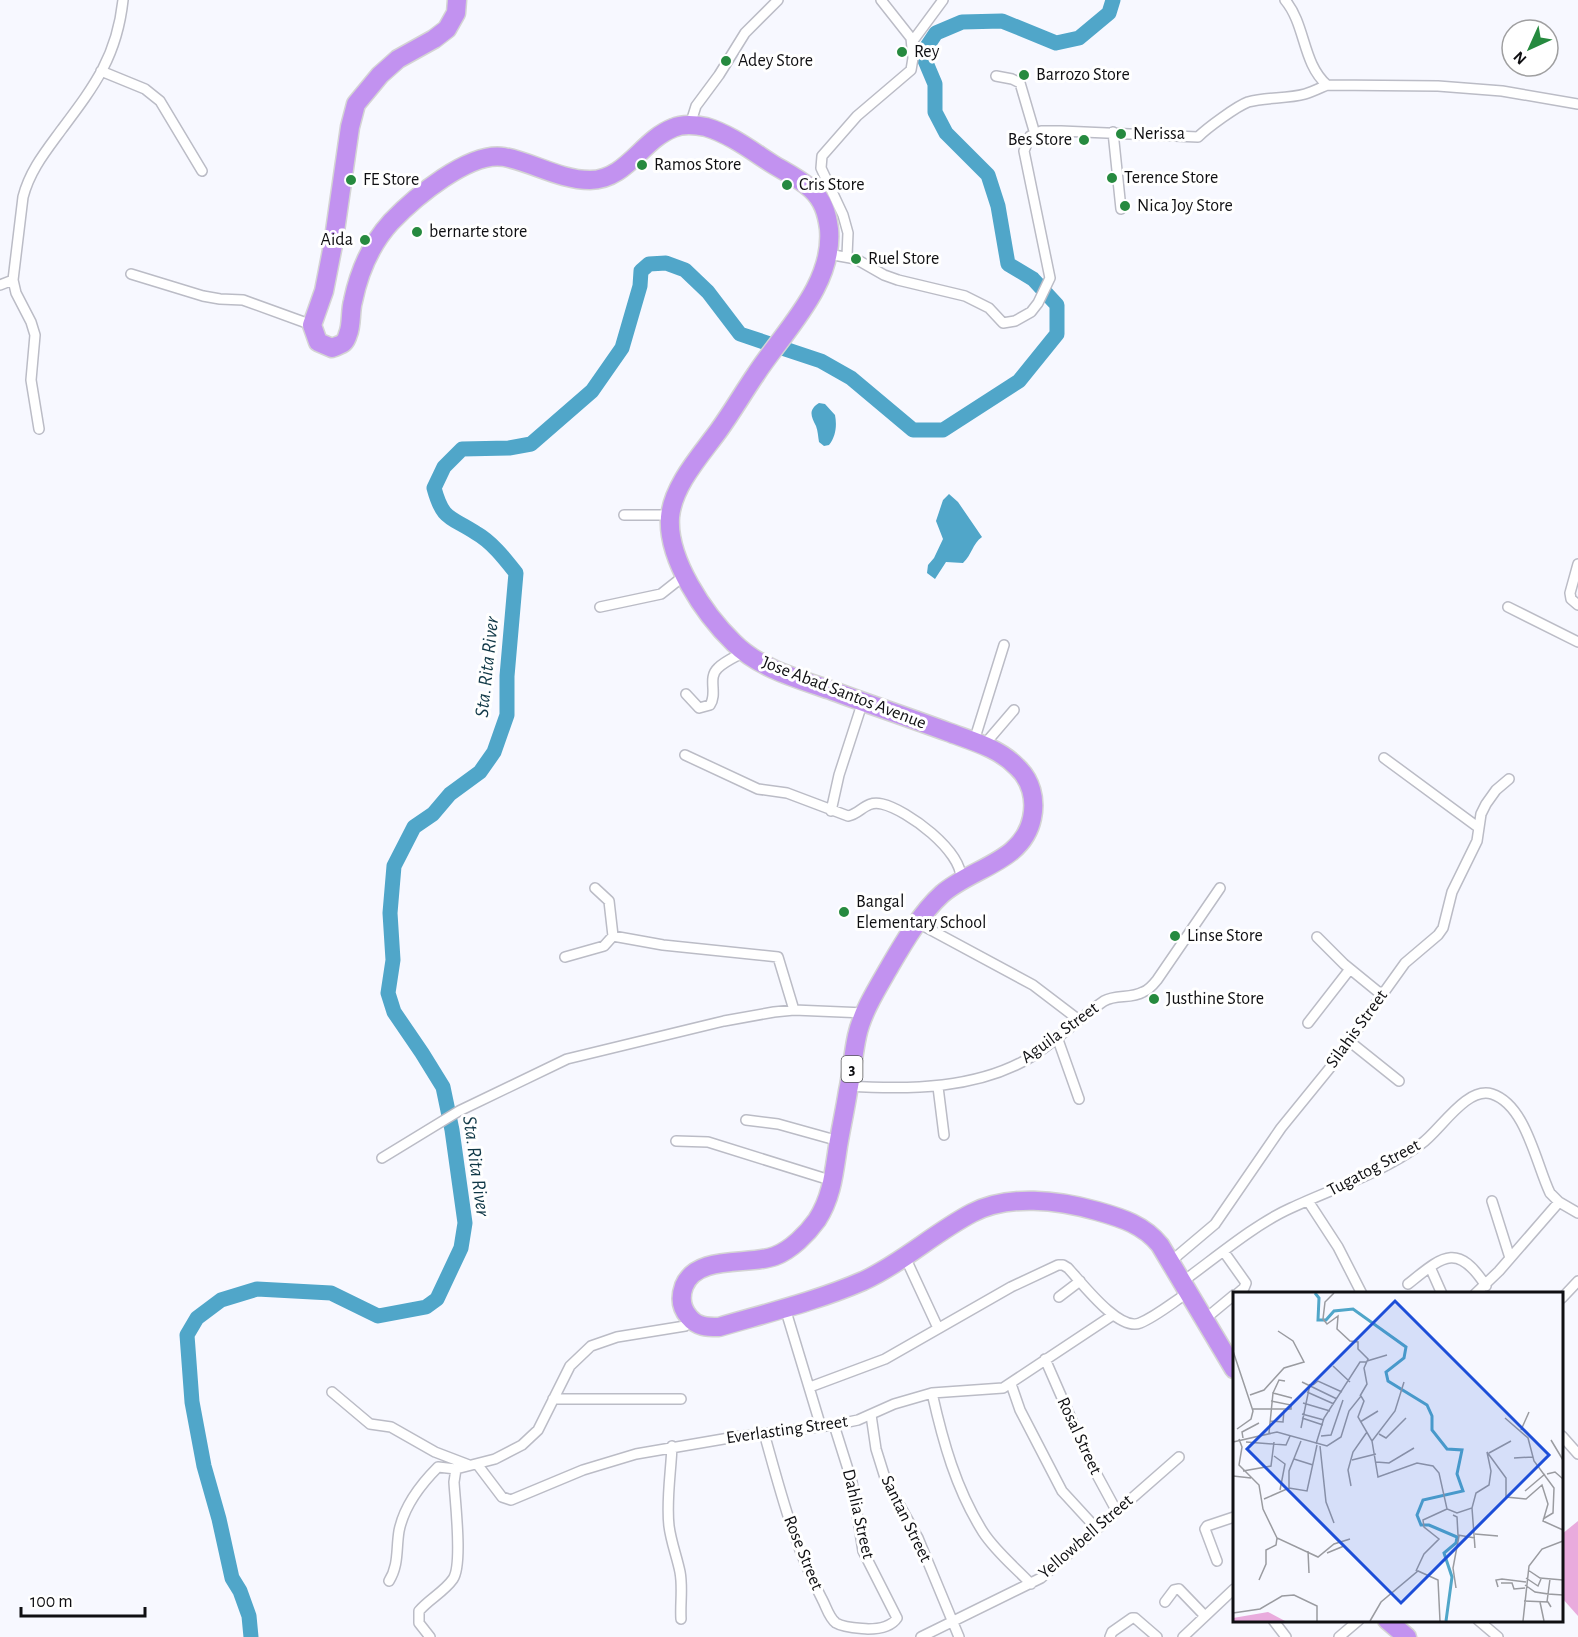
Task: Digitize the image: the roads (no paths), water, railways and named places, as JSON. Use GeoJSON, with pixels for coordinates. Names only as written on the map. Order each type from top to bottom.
{"type":"FeatureCollection","features":[{"type":"Feature","properties":{"kind":"highway"},"geometry":{"type":"LineString","coordinates":[[457,0],[456,13],[447,29],[387,67],[356,104],[350,127],[331,257],[324,291],[312,326],[318,342],[332,348],[342,344],[349,334],[351,307],[363,266],[374,243],[392,221],[439,182],[468,165],[498,156],[578,179],[606,178],[665,132],[675,127],[690,125]]}},
{"type":"Feature","properties":{"kind":"highway","name":"Jose Abad Santos Avenue"},"geometry":{"type":"LineString","coordinates":[[690,125],[702,126],[723,134],[815,192],[825,209],[830,242],[828,254],[813,294],[681,485],[672,505],[671,541],[685,575],[715,622],[744,652],[785,674],[979,743],[1002,754],[1023,773],[1032,792],[1034,810],[1028,831],[1014,850],[961,879],[935,901],[890,966],[865,1013],[855,1041],[833,1180],[825,1207],[817,1220],[809,1231],[773,1257],[716,1264],[699,1270],[687,1279],[681,1300],[686,1314],[692,1321]]}},
{"type":"Feature","properties":{"kind":"highway"},"geometry":{"type":"LineString","coordinates":[[692,1321],[702,1327],[719,1327],[785,1308],[864,1280],[905,1257],[972,1213],[1013,1201],[1040,1201],[1086,1208],[1136,1224],[1154,1238],[1233,1367]]}},
{"type":"Feature","properties":{"kind":"highway"},"geometry":{"type":"LineString","coordinates":[[1390,1622],[1407,1637]]}},
{"type":"Feature","properties":{"kind":"street"},"geometry":{"type":"LineString","coordinates":[[39,429],[31,380],[35,336],[31,322],[16,293],[13,280],[23,197],[26,184],[36,165],[81,104],[113,49],[120,26],[123,0]]}},
{"type":"Feature","properties":{"kind":"street"},"geometry":{"type":"LineString","coordinates":[[690,125],[696,106],[719,75],[745,33],[778,0]]}},
{"type":"Feature","properties":{"kind":"street"},"geometry":{"type":"LineString","coordinates":[[847,256],[848,233],[843,215],[821,168],[822,156],[857,116],[911,70],[913,58],[912,42],[906,31],[881,0]]}},
{"type":"Feature","properties":{"kind":"street"},"geometry":{"type":"LineString","coordinates":[[912,42],[943,0]]}},
{"type":"Feature","properties":{"kind":"street"},"geometry":{"type":"LineString","coordinates":[[1285,0],[1298,23],[1318,78],[1327,86]]}},
{"type":"Feature","properties":{"kind":"street"},"geometry":{"type":"LineString","coordinates":[[101,71],[145,89],[160,101],[202,171]]}},
{"type":"Feature","properties":{"kind":"street"},"geometry":{"type":"LineString","coordinates":[[996,76],[1020,83],[1035,134]]}},
{"type":"Feature","properties":{"kind":"street"},"geometry":{"type":"LineString","coordinates":[[828,254],[847,256],[891,278],[965,296],[989,308],[1003,323],[1010,323],[1021,319],[1038,303],[1050,278],[1024,151],[1030,136],[1041,131],[1198,137],[1208,127],[1251,101],[1306,94],[1327,86],[1449,86],[1502,91],[1578,104]]}},
{"type":"Feature","properties":{"kind":"street"},"geometry":{"type":"LineString","coordinates":[[1113,132],[1121,209]]}},
{"type":"Feature","properties":{"kind":"street"},"geometry":{"type":"LineString","coordinates":[[131,274],[202,296],[250,302],[312,326]]}},
{"type":"Feature","properties":{"kind":"street"},"geometry":{"type":"LineString","coordinates":[[0,285],[13,280]]}},
{"type":"Feature","properties":{"kind":"street"},"geometry":{"type":"LineString","coordinates":[[624,515],[670,515]]}},
{"type":"Feature","properties":{"kind":"street"},"geometry":{"type":"LineString","coordinates":[[1578,564],[1570,593],[1571,599],[1578,605]]}},
{"type":"Feature","properties":{"kind":"street"},"geometry":{"type":"LineString","coordinates":[[600,607],[661,594],[685,575]]}},
{"type":"Feature","properties":{"kind":"street"},"geometry":{"type":"LineString","coordinates":[[1508,608],[1578,642]]}},
{"type":"Feature","properties":{"kind":"street"},"geometry":{"type":"LineString","coordinates":[[979,743],[1004,645]]}},
{"type":"Feature","properties":{"kind":"street"},"geometry":{"type":"LineString","coordinates":[[686,694],[699,708],[710,705],[716,670],[744,652]]}},
{"type":"Feature","properties":{"kind":"street"},"geometry":{"type":"LineString","coordinates":[[831,811],[839,775],[863,702]]}},
{"type":"Feature","properties":{"kind":"street"},"geometry":{"type":"LineString","coordinates":[[979,743],[1014,710]]}},
{"type":"Feature","properties":{"kind":"street"},"geometry":{"type":"LineString","coordinates":[[685,755],[708,768],[758,789],[787,793],[831,811],[852,815],[862,807],[883,804],[905,814],[924,827],[947,849],[962,873],[961,879]]}},
{"type":"Feature","properties":{"kind":"street"},"geometry":{"type":"LineString","coordinates":[[1384,758],[1479,828]]}},
{"type":"Feature","properties":{"kind":"street","name":"Silahis Street"},"geometry":{"type":"LineString","coordinates":[[1170,1262],[1198,1240],[1223,1214],[1242,1182],[1281,1128],[1406,963],[1432,942],[1443,928],[1452,892],[1473,851],[1485,804],[1509,779]]}},
{"type":"Feature","properties":{"kind":"street"},"geometry":{"type":"LineString","coordinates":[[565,957],[604,946],[613,936],[609,900],[594,888]]}},
{"type":"Feature","properties":{"kind":"street","name":"Aguila Street"},"geometry":{"type":"LineString","coordinates":[[849,1086],[902,1089],[938,1087],[988,1075],[1032,1056],[1107,999],[1142,993],[1149,988],[1157,980],[1220,888]]}},
{"type":"Feature","properties":{"kind":"street"},"geometry":{"type":"LineString","coordinates":[[918,923],[1033,985],[1079,1020]]}},
{"type":"Feature","properties":{"kind":"street"},"geometry":{"type":"LineString","coordinates":[[613,936],[685,948],[778,957],[794,1010]]}},
{"type":"Feature","properties":{"kind":"street"},"geometry":{"type":"LineString","coordinates":[[1317,937],[1350,969],[1382,995]]}},
{"type":"Feature","properties":{"kind":"street"},"geometry":{"type":"LineString","coordinates":[[1308,1023],[1350,969]]}},
{"type":"Feature","properties":{"kind":"street"},"geometry":{"type":"LineString","coordinates":[[382,1158],[459,1111],[552,1065],[588,1053],[754,1015],[794,1010],[865,1013]]}},
{"type":"Feature","properties":{"kind":"street"},"geometry":{"type":"LineString","coordinates":[[1057,1037],[1079,1099]]}},
{"type":"Feature","properties":{"kind":"street"},"geometry":{"type":"LineString","coordinates":[[1349,1041],[1399,1081]]}},
{"type":"Feature","properties":{"kind":"street"},"geometry":{"type":"LineString","coordinates":[[938,1087],[944,1135]]}},
{"type":"Feature","properties":{"kind":"street","name":"Tugatog Street"},"geometry":{"type":"LineString","coordinates":[[1185,1287],[1224,1252],[1279,1214],[1331,1192],[1407,1154],[1436,1132],[1468,1099],[1483,1093],[1498,1097],[1513,1108],[1521,1121],[1550,1193],[1559,1202],[1578,1213]]}},
{"type":"Feature","properties":{"kind":"street"},"geometry":{"type":"LineString","coordinates":[[746,1120],[778,1124],[839,1142]]}},
{"type":"Feature","properties":{"kind":"street"},"geometry":{"type":"LineString","coordinates":[[676,1141],[708,1142],[833,1180]]}},
{"type":"Feature","properties":{"kind":"street"},"geometry":{"type":"LineString","coordinates":[[1308,1201],[1338,1247],[1361,1292]]}},
{"type":"Feature","properties":{"kind":"street"},"geometry":{"type":"LineString","coordinates":[[1492,1201],[1510,1258]]}},
{"type":"Feature","properties":{"kind":"street"},"geometry":{"type":"LineString","coordinates":[[1477,1292],[1486,1286],[1559,1202]]}},
{"type":"Feature","properties":{"kind":"street"},"geometry":{"type":"LineString","coordinates":[[1224,1252],[1246,1283],[1239,1292]]}},
{"type":"Feature","properties":{"kind":"street"},"geometry":{"type":"LineString","coordinates":[[905,1257],[938,1328]]}},
{"type":"Feature","properties":{"kind":"street"},"geometry":{"type":"LineString","coordinates":[[1408,1284],[1443,1259],[1459,1258],[1473,1267],[1486,1286]]}},
{"type":"Feature","properties":{"kind":"street"},"geometry":{"type":"LineString","coordinates":[[810,1387],[873,1365],[1011,1287],[1058,1265],[1063,1265],[1113,1315],[1128,1324],[1141,1323],[1185,1287]]}},
{"type":"Feature","properties":{"kind":"street"},"geometry":{"type":"LineString","coordinates":[[1430,1267],[1442,1292]]}},
{"type":"Feature","properties":{"kind":"street"},"geometry":{"type":"LineString","coordinates":[[1059,1297],[1080,1281]]}},
{"type":"Feature","properties":{"kind":"street"},"geometry":{"type":"LineString","coordinates":[[1563,1297],[1578,1281]]}},
{"type":"Feature","properties":{"kind":"street"},"geometry":{"type":"LineString","coordinates":[[1205,1319],[1233,1296]]}},
{"type":"Feature","properties":{"kind":"street"},"geometry":{"type":"LineString","coordinates":[[785,1308],[821,1427]]}},
{"type":"Feature","properties":{"kind":"street","name":"Everlasting Street"},"geometry":{"type":"LineString","coordinates":[[473,1464],[502,1497],[511,1500],[583,1470],[636,1454],[672,1446],[834,1425],[871,1415],[894,1404],[932,1393],[994,1389],[1011,1384],[1113,1315]]}},
{"type":"Feature","properties":{"kind":"street"},"geometry":{"type":"LineString","coordinates":[[389,1581],[397,1560],[399,1531],[410,1501],[438,1467],[456,1469],[495,1459],[522,1445],[538,1430],[570,1366],[591,1346],[617,1337],[685,1326],[692,1321]]}},
{"type":"Feature","properties":{"kind":"street","name":"Rosal Street"},"geometry":{"type":"LineString","coordinates":[[1045,1359],[1090,1462],[1116,1510]]}},
{"type":"Feature","properties":{"kind":"street"},"geometry":{"type":"LineString","coordinates":[[1011,1384],[1020,1410],[1062,1491],[1096,1528]]}},
{"type":"Feature","properties":{"kind":"street"},"geometry":{"type":"LineString","coordinates":[[332,1392],[370,1425],[392,1427],[435,1452],[473,1464]]}},
{"type":"Feature","properties":{"kind":"street"},"geometry":{"type":"LineString","coordinates":[[932,1393],[948,1459],[967,1502],[988,1538],[1030,1584]]}},
{"type":"Feature","properties":{"kind":"street"},"geometry":{"type":"LineString","coordinates":[[553,1399],[681,1399]]}},
{"type":"Feature","properties":{"kind":"street","name":"Santan Street"},"geometry":{"type":"LineString","coordinates":[[871,1415],[876,1449],[886,1482],[918,1538],[959,1637]]}},
{"type":"Feature","properties":{"kind":"street","name":"Dahlia Street"},"geometry":{"type":"LineString","coordinates":[[834,1425],[852,1482],[863,1551],[897,1618],[895,1622],[884,1627]]}},
{"type":"Feature","properties":{"kind":"street","name":"Rose Street"},"geometry":{"type":"LineString","coordinates":[[764,1433],[791,1530],[810,1577],[832,1620],[843,1626],[873,1629],[884,1627]]}},
{"type":"Feature","properties":{"kind":"street"},"geometry":{"type":"LineString","coordinates":[[1563,1437],[1578,1454]]}},
{"type":"Feature","properties":{"kind":"street"},"geometry":{"type":"LineString","coordinates":[[672,1446],[669,1518],[675,1556],[680,1571],[681,1619]]}},
{"type":"Feature","properties":{"kind":"street","name":"Yellowbell Street"},"geometry":{"type":"LineString","coordinates":[[921,1637],[1030,1584],[1052,1568],[1179,1457]]}},
{"type":"Feature","properties":{"kind":"street"},"geometry":{"type":"LineString","coordinates":[[430,1637],[419,1623],[419,1611],[456,1576],[458,1561],[454,1482],[456,1469]]}},
{"type":"Feature","properties":{"kind":"street"},"geometry":{"type":"LineString","coordinates":[[1217,1561],[1205,1529],[1207,1526],[1233,1517]]}},
{"type":"Feature","properties":{"kind":"street"},"geometry":{"type":"LineString","coordinates":[[1165,1602],[1174,1590],[1179,1589],[1205,1616]]}},
{"type":"Feature","properties":{"kind":"street"},"geometry":{"type":"LineString","coordinates":[[1183,1637],[1233,1590]]}},
{"type":"Feature","properties":{"kind":"street"},"geometry":{"type":"LineString","coordinates":[[1110,1637],[1112,1632],[1135,1617],[1157,1637]]}},
{"type":"Feature","properties":{"kind":"street"},"geometry":{"type":"LineString","coordinates":[[1275,1622],[1286,1637]]}},
{"type":"Feature","properties":{"kind":"street"},"geometry":{"type":"LineString","coordinates":[[1339,1637],[1357,1622]]}},
{"type":"Feature","properties":{"kind":"street"},"geometry":{"type":"LineString","coordinates":[[1480,1622],[1498,1637]]}},
{"type":"Feature","properties":{"kind":"street"},"geometry":{"type":"LineString","coordinates":[[884,1627],[890,1637]]}},
{"type":"Feature","properties":{"kind":"water"},"geometry":{"type":"Polygon","coordinates":[[[819,403],[825,404],[836,419],[833,438],[829,445],[824,446],[819,442],[812,413],[813,408],[819,403]]]}},
{"type":"Feature","properties":{"kind":"water"},"geometry":{"type":"Polygon","coordinates":[[[949,494],[958,502],[982,537],[963,563],[946,562],[935,579],[927,573],[928,565],[943,539],[936,521],[943,500],[949,494]]]}},
{"type":"Feature","properties":{"kind":"waterway","name":"Sta. Rita River"},"geometry":{"type":"LineString","coordinates":[[251,1637],[249,1616],[240,1591],[232,1578],[204,1466],[192,1402],[187,1335],[197,1318],[221,1300],[257,1289],[331,1293],[378,1316],[426,1307],[437,1299],[461,1248],[465,1223],[452,1130],[443,1087],[394,1012],[388,993],[393,960],[390,913],[394,866],[414,827],[433,814],[450,794],[480,772],[494,752],[507,715],[507,676],[516,573],[487,541],[444,512],[434,488],[444,467],[462,449],[509,448],[531,444],[592,391],[622,348],[640,286],[641,271],[649,264],[666,263],[685,270],[708,292],[740,334],[821,361],[851,378],[913,430],[943,430],[1019,381],[1057,334],[1057,305],[1033,279],[1008,264],[998,206],[988,175],[946,133],[935,112],[935,84],[924,58],[926,48],[936,33],[962,22],[1002,21],[1056,43],[1079,38],[1109,13],[1113,0]]}},
{"type":"Feature","properties":{"kind":"place","name":"Rey"},"geometry":{"type":"Point","coordinates":[902,52]}},
{"type":"Feature","properties":{"kind":"place","name":"Adey Store"},"geometry":{"type":"Point","coordinates":[726,61]}},
{"type":"Feature","properties":{"kind":"place","name":"Barrozo Store"},"geometry":{"type":"Point","coordinates":[1024,75]}},
{"type":"Feature","properties":{"kind":"place","name":"Nerissa"},"geometry":{"type":"Point","coordinates":[1121,134]}},
{"type":"Feature","properties":{"kind":"place","name":"Bes Store"},"geometry":{"type":"Point","coordinates":[1084,140]}},
{"type":"Feature","properties":{"kind":"place","name":"Ramos Store"},"geometry":{"type":"Point","coordinates":[642,165]}},
{"type":"Feature","properties":{"kind":"place","name":"Terence Store"},"geometry":{"type":"Point","coordinates":[1112,178]}},
{"type":"Feature","properties":{"kind":"place","name":"FE Store"},"geometry":{"type":"Point","coordinates":[351,180]}},
{"type":"Feature","properties":{"kind":"place","name":"Cris Store"},"geometry":{"type":"Point","coordinates":[787,185]}},
{"type":"Feature","properties":{"kind":"place","name":"Nica Joy Store"},"geometry":{"type":"Point","coordinates":[1125,206]}},
{"type":"Feature","properties":{"kind":"place","name":"bernarte store"},"geometry":{"type":"Point","coordinates":[417,232]}},
{"type":"Feature","properties":{"kind":"place","name":"Aida"},"geometry":{"type":"Point","coordinates":[365,240]}},
{"type":"Feature","properties":{"kind":"place","name":"Ruel Store"},"geometry":{"type":"Point","coordinates":[856,259]}},
{"type":"Feature","properties":{"kind":"place","name":"Bangal Elementary School"},"geometry":{"type":"Point","coordinates":[844,912]}},
{"type":"Feature","properties":{"kind":"place","name":"Linse Store"},"geometry":{"type":"Point","coordinates":[1175,936]}},
{"type":"Feature","properties":{"kind":"place","name":"Justhine Store"},"geometry":{"type":"Point","coordinates":[1154,999]}}]}
